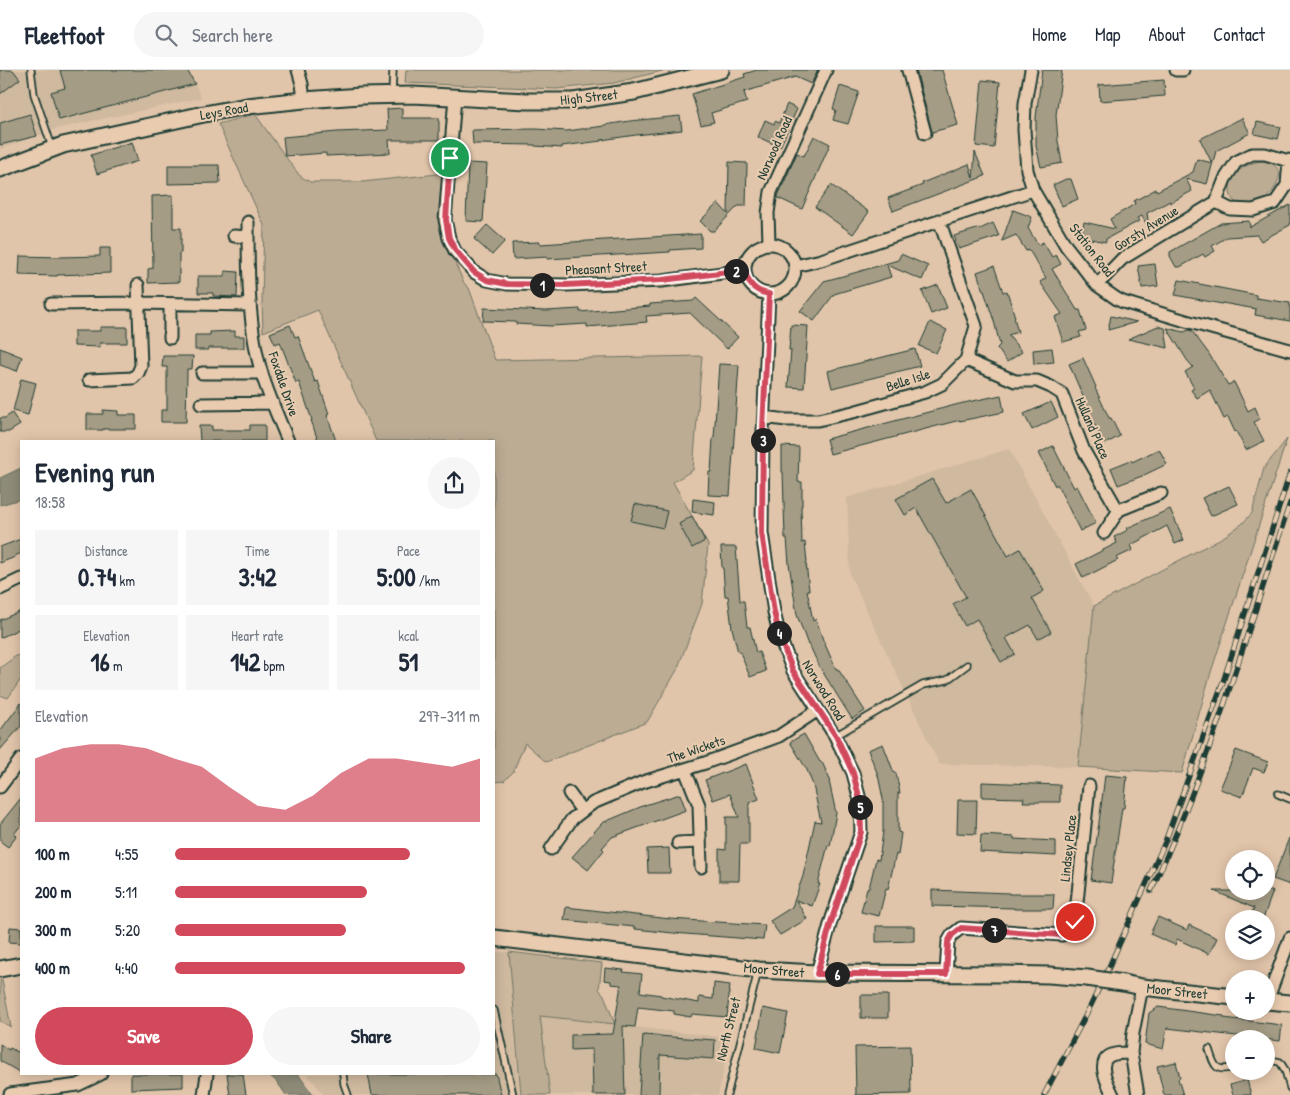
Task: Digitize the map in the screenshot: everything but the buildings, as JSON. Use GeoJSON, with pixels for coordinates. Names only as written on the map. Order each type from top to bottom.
{"type":"FeatureCollection","features":[{"type":"Feature","properties":{"kind":"street"},"geometry":{"type":"LineString","coordinates":[[298,70],[304,100]]}},
{"type":"Feature","properties":{"kind":"street","name":"High Street"},"geometry":{"type":"LineString","coordinates":[[455,97],[527,101],[573,100],[634,92],[704,72],[721,70]]}},
{"type":"Feature","properties":{"kind":"street","name":"Norwood Road"},"geometry":{"type":"LineString","coordinates":[[769,243],[768,213],[771,192],[826,70]]}},
{"type":"Feature","properties":{"kind":"street"},"geometry":{"type":"LineString","coordinates":[[908,70],[925,133]]}},
{"type":"Feature","properties":{"kind":"street","name":"Station Road"},"geometry":{"type":"LineString","coordinates":[[1031,70],[1025,103],[1024,130],[1027,170],[1033,190],[1066,246],[1097,285],[1123,302],[1290,350]]}},
{"type":"Feature","properties":{"kind":"street"},"geometry":{"type":"LineString","coordinates":[[1176,70],[1183,70]]}},
{"type":"Feature","properties":{"kind":"street","name":"Leys Road"},"geometry":{"type":"LineString","coordinates":[[0,170],[63,145],[247,106],[361,96],[455,97]]}},
{"type":"Feature","properties":{"kind":"street","name":"Pheasant Street"},"geometry":{"type":"LineString","coordinates":[[455,97],[446,220],[449,238],[456,251],[474,272],[487,280],[507,284],[566,285],[662,280],[745,270]]}},
{"type":"Feature","properties":{"kind":"street"},"geometry":{"type":"LineString","coordinates":[[1252,154],[1265,154],[1289,160],[1287,185],[1275,203],[1253,210],[1230,209],[1216,202],[1225,179],[1236,162],[1252,154]]}},
{"type":"Feature","properties":{"kind":"street"},"geometry":{"type":"LineString","coordinates":[[795,266],[821,260],[1033,190]]}},
{"type":"Feature","properties":{"kind":"street","name":"Gorsty Avenue"},"geometry":{"type":"LineString","coordinates":[[1097,285],[1122,259],[1216,202]]}},
{"type":"Feature","properties":{"kind":"street","name":"Belle Isle"},"geometry":{"type":"LineString","coordinates":[[764,417],[786,420],[818,420],[925,392],[942,384],[966,360],[976,326],[939,220]]}},
{"type":"Feature","properties":{"kind":"street","name":"Foxdale Drive"},"geometry":{"type":"LineString","coordinates":[[248,222],[250,305],[256,350],[262,373],[288,440]]}},
{"type":"Feature","properties":{"kind":"street"},"geometry":{"type":"LineString","coordinates":[[234,236],[248,237]]}},
{"type":"Feature","properties":{"kind":"street"},"geometry":{"type":"LineString","coordinates":[[769,243],[787,250],[792,256],[795,266],[794,277],[789,286],[778,293],[769,294],[759,291],[750,284],[745,270],[747,258],[752,251],[758,246],[769,243]]}},
{"type":"Feature","properties":{"kind":"street"},"geometry":{"type":"LineString","coordinates":[[89,380],[133,378],[138,373],[141,366],[141,354],[138,285]]}},
{"type":"Feature","properties":{"kind":"street","name":"Norwood Road"},"geometry":{"type":"LineString","coordinates":[[769,294],[762,533],[774,612],[780,638],[793,671],[836,736],[853,773],[860,800],[861,832],[831,922],[817,974]]}},
{"type":"Feature","properties":{"kind":"street"},"geometry":{"type":"LineString","coordinates":[[51,304],[250,305]]}},
{"type":"Feature","properties":{"kind":"street"},"geometry":{"type":"LineString","coordinates":[[170,304],[170,338]]}},
{"type":"Feature","properties":{"kind":"street","name":"Hulland Place"},"geometry":{"type":"LineString","coordinates":[[966,360],[1015,381],[1037,381],[1062,394],[1084,451],[1120,510]]}},
{"type":"Feature","properties":{"kind":"street"},"geometry":{"type":"LineString","coordinates":[[202,373],[262,373]]}},
{"type":"Feature","properties":{"kind":"street"},"geometry":{"type":"LineString","coordinates":[[202,404],[273,403]]}},
{"type":"Feature","properties":{"kind":"street"},"geometry":{"type":"LineString","coordinates":[[1104,533],[1120,510],[1161,493]]}},
{"type":"Feature","properties":{"kind":"street"},"geometry":{"type":"LineString","coordinates":[[0,589],[20,579]]}},
{"type":"Feature","properties":{"kind":"street","name":"The Wickets"},"geometry":{"type":"LineString","coordinates":[[551,849],[572,819],[593,803],[642,782],[685,770],[779,736],[818,710]]}},
{"type":"Feature","properties":{"kind":"street"},"geometry":{"type":"LineString","coordinates":[[0,787],[20,761]]}},
{"type":"Feature","properties":{"kind":"street"},"geometry":{"type":"LineString","coordinates":[[685,770],[699,805],[701,867]]}},
{"type":"Feature","properties":{"kind":"street","name":"Lindsey Place"},"geometry":{"type":"LineString","coordinates":[[946,974],[948,942],[952,935],[961,928],[1062,935],[1071,929],[1075,922],[1090,786]]}},
{"type":"Feature","properties":{"kind":"street"},"geometry":{"type":"LineString","coordinates":[[569,793],[582,811]]}},
{"type":"Feature","properties":{"kind":"street"},"geometry":{"type":"LineString","coordinates":[[678,843],[700,842]]}},
{"type":"Feature","properties":{"kind":"street","name":"Moor Street"},"geometry":{"type":"LineString","coordinates":[[495,938],[759,970],[817,974],[1040,975],[1087,978],[1142,987],[1225,996]]}},
{"type":"Feature","properties":{"kind":"street"},"geometry":{"type":"LineString","coordinates":[[1275,979],[1290,938]]}},
{"type":"Feature","properties":{"kind":"street"},"geometry":{"type":"LineString","coordinates":[[0,969],[20,965]]}},
{"type":"Feature","properties":{"kind":"street"},"geometry":{"type":"LineString","coordinates":[[1138,1095],[1132,1053],[1133,1033],[1142,987]]}},
{"type":"Feature","properties":{"kind":"street"},"geometry":{"type":"LineString","coordinates":[[1275,1002],[1290,1003]]}},
{"type":"Feature","properties":{"kind":"street"},"geometry":{"type":"LineString","coordinates":[[1113,1095],[1103,1069],[1105,1061],[1108,1056],[1114,1054],[1132,1053]]}},
{"type":"Feature","properties":{"kind":"street"},"geometry":{"type":"LineString","coordinates":[[0,1086],[10,1094],[78,1085],[99,1075]]}},
{"type":"Feature","properties":{"kind":"street"},"geometry":{"type":"LineString","coordinates":[[204,1095],[207,1075]]}},
{"type":"Feature","properties":{"kind":"lane"},"geometry":{"type":"LineString","coordinates":[[31,70],[34,94],[53,149]]}},
{"type":"Feature","properties":{"kind":"lane"},"geometry":{"type":"LineString","coordinates":[[392,96],[393,70]]}},
{"type":"Feature","properties":{"kind":"lane"},"geometry":{"type":"LineString","coordinates":[[836,736],[923,685],[947,680],[966,665]]}},
{"type":"Feature","properties":{"kind":"lane"},"geometry":{"type":"LineString","coordinates":[[1278,794],[1290,799]]}},
{"type":"Feature","properties":{"kind":"lane","name":"North Street"},"geometry":{"type":"LineString","coordinates":[[727,1095],[759,970]]}},
{"type":"Feature","properties":{"kind":"lane"},"geometry":{"type":"LineString","coordinates":[[495,1014],[514,1095]]}},
{"type":"Feature","properties":{"kind":"lane"},"geometry":{"type":"LineString","coordinates":[[1208,1049],[1212,1062],[1217,1068],[1225,1069]]}},
{"type":"Feature","properties":{"kind":"lane"},"geometry":{"type":"LineString","coordinates":[[1275,1061],[1280,1062],[1285,1070],[1290,1088]]}},
{"type":"Feature","properties":{"kind":"lane"},"geometry":{"type":"LineString","coordinates":[[343,1075],[348,1095]]}},
{"type":"Feature","properties":{"kind":"shaded area"},"geometry":{"type":"Polygon","coordinates":[[[0,70],[187,70],[201,98],[59,128],[0,149],[0,70]]]}},
{"type":"Feature","properties":{"kind":"shaded area"},"geometry":{"type":"Polygon","coordinates":[[[406,70],[666,70],[614,83],[557,89],[405,83],[406,70]]]}},
{"type":"Feature","properties":{"kind":"shaded area"},"geometry":{"type":"Polygon","coordinates":[[[255,114],[300,176],[310,182],[362,182],[447,173],[446,243],[464,283],[469,288],[495,360],[702,356],[693,470],[673,482],[708,545],[702,604],[677,670],[647,722],[546,762],[525,743],[513,772],[504,781],[495,782],[495,440],[376,440],[318,310],[263,332],[264,225],[218,124],[255,114]]]}},
{"type":"Feature","properties":{"kind":"shaded area"},"geometry":{"type":"Polygon","coordinates":[[[1259,161],[1271,163],[1278,169],[1280,172],[1277,184],[1270,195],[1259,202],[1247,205],[1236,203],[1232,199],[1230,192],[1230,185],[1234,175],[1248,165],[1259,161]]]}},
{"type":"Feature","properties":{"kind":"shaded area"},"geometry":{"type":"Polygon","coordinates":[[[1287,439],[1211,672],[1182,773],[1078,767],[1094,606],[1225,536],[1242,524],[1252,513],[1264,468],[1287,439]]]}},
{"type":"Feature","properties":{"kind":"shaded area"},"geometry":{"type":"Polygon","coordinates":[[[1009,449],[1094,606],[1078,767],[939,764],[850,575],[847,498],[1009,449]]]}},
{"type":"Feature","properties":{"kind":"shaded area"},"geometry":{"type":"Polygon","coordinates":[[[20,468],[20,499],[0,505],[0,478],[20,468]]]}},
{"type":"Feature","properties":{"kind":"shaded area"},"geometry":{"type":"Polygon","coordinates":[[[20,655],[20,680],[8,698],[0,695],[0,668],[20,655]]]}},
{"type":"Feature","properties":{"kind":"shaded area"},"geometry":{"type":"Polygon","coordinates":[[[495,952],[509,952],[519,1095],[324,1095],[308,1075],[495,1075],[495,952]]]}},
{"type":"Feature","properties":{"kind":"shaded area"},"geometry":{"type":"Polygon","coordinates":[[[509,952],[602,963],[599,989],[604,995],[615,1024],[540,1016],[550,1095],[521,1095],[509,952]]]}},
{"type":"Feature","properties":{"kind":"shaded area"},"geometry":{"type":"Polygon","coordinates":[[[0,980],[2,980],[11,1027],[0,1021],[0,980]]]}},
{"type":"Feature","properties":{"kind":"shaded area"},"geometry":{"type":"Polygon","coordinates":[[[540,1016],[729,1038],[718,1095],[550,1095],[540,1016]]]}},
{"type":"Feature","properties":{"kind":"shaded area"},"geometry":{"type":"Polygon","coordinates":[[[269,1075],[299,1075],[313,1095],[286,1095],[277,1082],[269,1075]]]}},
{"type":"Feature","properties":{"kind":"railway"},"geometry":{"type":"LineString","coordinates":[[1044,1095],[1091,1005],[1165,842],[1224,679],[1290,473]]}},
{"type":"Feature","properties":{"kind":"railway"},"geometry":{"type":"LineString","coordinates":[[1151,891],[1172,844],[1209,748],[1290,503]]}},
{"type":"Feature","properties":{"kind":"route"},"geometry":{"type":"LineString","coordinates":[[450,158],[446,220],[449,238],[456,251],[474,272],[487,280],[507,284],[566,285],[662,280],[745,270],[750,284],[759,291],[769,294],[763,430],[762,533],[774,612],[780,638],[793,671],[836,736],[853,773],[860,800],[861,832],[831,922],[817,974],[946,974],[948,942],[952,935],[961,928],[1062,935],[1071,929],[1075,922]]}}]}
